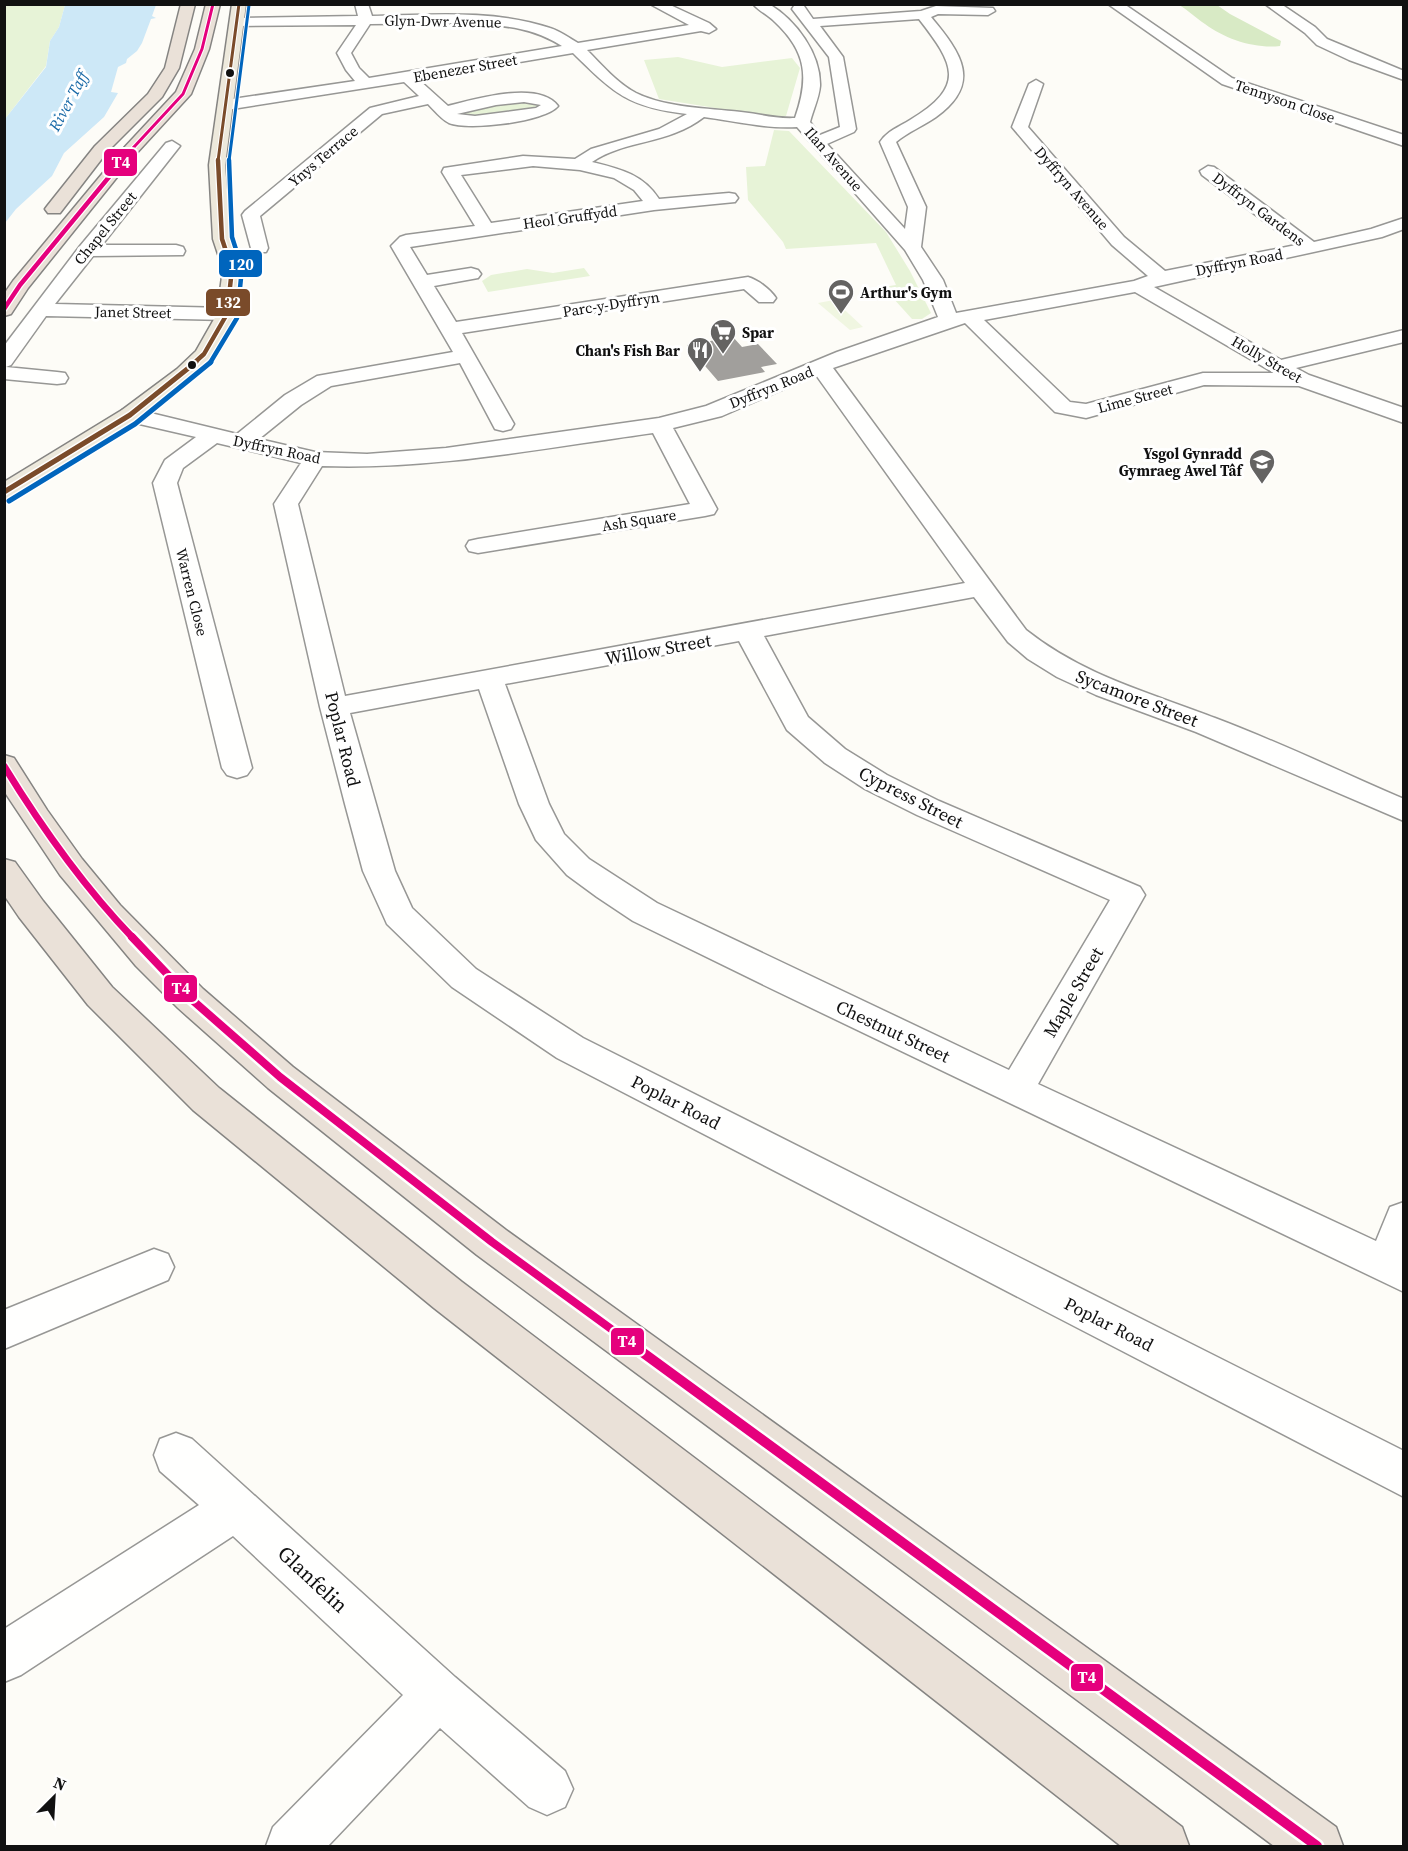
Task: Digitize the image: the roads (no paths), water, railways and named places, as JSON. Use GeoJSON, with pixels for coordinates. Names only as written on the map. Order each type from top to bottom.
{"type":"FeatureCollection","features":[{"type":"Feature","properties":{"kind":"highway"},"geometry":{"type":"LineString","coordinates":[[41,225],[100,149],[154,97],[172,68],[188,4]]}},
{"type":"Feature","properties":{"kind":"highway"},"geometry":{"type":"LineString","coordinates":[[4,310],[20,285],[128,153],[183,94],[202,49],[213,4]]}},
{"type":"Feature","properties":{"kind":"highway"},"geometry":{"type":"LineString","coordinates":[[4,765],[30,810],[77,876],[122,930],[138,948],[245,1049],[418,1189],[1317,1846]]}},
{"type":"Feature","properties":{"kind":"highway"},"geometry":{"type":"LineString","coordinates":[[4,870],[31,909],[100,996],[206,1100],[448,1295],[1163,1846]]}},
{"type":"Feature","properties":{"kind":"main road"},"geometry":{"type":"LineString","coordinates":[[4,492],[130,415],[184,373],[204,354],[227,314],[232,269],[222,239],[217,165],[239,4]]}},
{"type":"Feature","properties":{"kind":"street"},"geometry":{"type":"LineString","coordinates":[[361,4],[366,20],[344,53],[353,70],[366,84]]}},
{"type":"Feature","properties":{"kind":"street"},"geometry":{"type":"LineString","coordinates":[[656,4],[720,35]]}},
{"type":"Feature","properties":{"kind":"street","name":"Ilan Avenue"},"geometry":{"type":"LineString","coordinates":[[759,4],[778,15],[788,26],[808,64],[813,85],[802,122],[817,142],[912,247],[959,318]]}},
{"type":"Feature","properties":{"kind":"street"},"geometry":{"type":"LineString","coordinates":[[798,4],[798,8],[836,57],[848,129],[817,142]]}},
{"type":"Feature","properties":{"kind":"street"},"geometry":{"type":"LineString","coordinates":[[861,4],[870,18]]}},
{"type":"Feature","properties":{"kind":"street","name":"Tennyson Close"},"geometry":{"type":"LineString","coordinates":[[1114,4],[1227,81],[1404,141]]}},
{"type":"Feature","properties":{"kind":"street"},"geometry":{"type":"LineString","coordinates":[[1271,4],[1310,30],[1322,42],[1404,76]]}},
{"type":"Feature","properties":{"kind":"street"},"geometry":{"type":"LineString","coordinates":[[810,23],[931,10],[988,11]]}},
{"type":"Feature","properties":{"kind":"street"},"geometry":{"type":"LineString","coordinates":[[912,247],[916,207],[888,142],[892,137],[940,108],[948,99],[956,77],[955,60],[931,10]]}},
{"type":"Feature","properties":{"kind":"street","name":"Glyn-Dwr Avenue"},"geometry":{"type":"LineString","coordinates":[[237,22],[463,19],[510,22],[547,31],[577,48],[616,87],[631,96],[664,107],[775,124],[802,122]]}},
{"type":"Feature","properties":{"kind":"street","name":"Ebenezer Street"},"geometry":{"type":"LineString","coordinates":[[226,105],[366,84],[704,26]]}},
{"type":"Feature","properties":{"kind":"street"},"geometry":{"type":"LineString","coordinates":[[407,77],[453,119],[475,121],[540,112],[550,106],[544,100],[526,98],[463,106],[447,112]]}},
{"type":"Feature","properties":{"kind":"street","name":"Dyffryn Avenue"},"geometry":{"type":"LineString","coordinates":[[1036,84],[1020,127],[1118,241],[1161,278]]}},
{"type":"Feature","properties":{"kind":"street","name":"Ynys Terrace"},"geometry":{"type":"LineString","coordinates":[[259,248],[251,215],[376,111],[395,105],[431,99]]}},
{"type":"Feature","properties":{"kind":"street"},"geometry":{"type":"LineString","coordinates":[[576,166],[598,152],[662,135],[691,120],[700,112]]}},
{"type":"Feature","properties":{"kind":"street","name":"Chapel Street"},"geometry":{"type":"LineString","coordinates":[[4,361],[40,310],[172,146]]}},
{"type":"Feature","properties":{"kind":"street","name":"Heol Gruffydd"},"geometry":{"type":"LineString","coordinates":[[486,229],[450,172],[535,161],[576,166],[614,173],[634,181],[654,205]]}},
{"type":"Feature","properties":{"kind":"street","name":"Dyffryn Gardens"},"geometry":{"type":"LineString","coordinates":[[1208,171],[1311,248]]}},
{"type":"Feature","properties":{"kind":"street","name":"Heol Gruffydd"},"geometry":{"type":"LineString","coordinates":[[427,290],[400,246],[406,241],[654,205],[729,198]]}},
{"type":"Feature","properties":{"kind":"street","name":"Dyffryn Road"},"geometry":{"type":"LineString","coordinates":[[130,415],[315,459],[367,461],[446,455],[660,425],[714,411],[844,356],[959,318],[1138,286],[1161,278],[1311,248],[1404,224]]}},
{"type":"Feature","properties":{"kind":"street"},"geometry":{"type":"LineString","coordinates":[[1376,233],[1404,239]]}},
{"type":"Feature","properties":{"kind":"street"},"geometry":{"type":"LineString","coordinates":[[87,250],[176,252]]}},
{"type":"Feature","properties":{"kind":"street"},"geometry":{"type":"LineString","coordinates":[[471,274],[427,290],[504,424]]}},
{"type":"Feature","properties":{"kind":"street","name":"Parc-y-Dyffryn"},"geometry":{"type":"LineString","coordinates":[[450,329],[748,283],[766,298]]}},
{"type":"Feature","properties":{"kind":"street","name":"Holly Street"},"geometry":{"type":"LineString","coordinates":[[1138,286],[1301,380],[1404,417]]}},
{"type":"Feature","properties":{"kind":"street","name":"Janet Street"},"geometry":{"type":"LineString","coordinates":[[40,310],[227,314]]}},
{"type":"Feature","properties":{"kind":"street","name":"Lime Street"},"geometry":{"type":"LineString","coordinates":[[959,318],[1064,407],[1086,411],[1203,379],[1301,380]]}},
{"type":"Feature","properties":{"kind":"street"},"geometry":{"type":"LineString","coordinates":[[1280,366],[1404,336]]}},
{"type":"Feature","properties":{"kind":"street"},"geometry":{"type":"LineString","coordinates":[[241,442],[293,400],[325,381],[466,356]]}},
{"type":"Feature","properties":{"kind":"street","name":"Sycamore Street"},"geometry":{"type":"LineString","coordinates":[[821,367],[1017,636],[1038,653],[1067,671],[1106,689],[1206,724],[1404,811]]}},
{"type":"Feature","properties":{"kind":"street"},"geometry":{"type":"LineString","coordinates":[[4,373],[57,378]]}},
{"type":"Feature","properties":{"kind":"street","name":"Ash Square"},"geometry":{"type":"LineString","coordinates":[[478,546],[705,508],[660,425]]}},
{"type":"Feature","properties":{"kind":"street","name":"Warren Close"},"geometry":{"type":"LineString","coordinates":[[213,435],[173,465],[165,483],[237,768]]}},
{"type":"Feature","properties":{"kind":"street","name":"Poplar Road"},"geometry":{"type":"LineString","coordinates":[[315,459],[286,504],[334,707],[379,871],[399,915],[464,978],[570,1048],[1404,1475]]}},
{"type":"Feature","properties":{"kind":"street","name":"Willow Street"},"geometry":{"type":"LineString","coordinates":[[334,707],[981,588]]}},
{"type":"Feature","properties":{"kind":"street","name":"Cypress Street"},"geometry":{"type":"LineString","coordinates":[[748,632],[797,723],[835,756],[876,782],[928,808],[1129,895]]}},
{"type":"Feature","properties":{"kind":"street","name":"Chestnut Street"},"geometry":{"type":"LineString","coordinates":[[490,680],[534,804],[552,840],[578,867],[645,912],[1395,1270]]}},
{"type":"Feature","properties":{"kind":"street","name":"Maple Street"},"geometry":{"type":"LineString","coordinates":[[1016,1090],[1129,895]]}},
{"type":"Feature","properties":{"kind":"street"},"geometry":{"type":"LineString","coordinates":[[1395,1270],[1404,1220]]}},
{"type":"Feature","properties":{"kind":"street"},"geometry":{"type":"LineString","coordinates":[[4,1330],[154,1267]]}},
{"type":"Feature","properties":{"kind":"street","name":"Glanfelin"},"geometry":{"type":"LineString","coordinates":[[176,1455],[438,1694],[547,1789]]}},
{"type":"Feature","properties":{"kind":"street"},"geometry":{"type":"LineString","coordinates":[[4,1658],[236,1508]]}},
{"type":"Feature","properties":{"kind":"street"},"geometry":{"type":"LineString","coordinates":[[292,1846],[438,1694]]}},
{"type":"Feature","properties":{"kind":"water","name":"River Taff"},"geometry":{"type":"Polygon","coordinates":[[[65,5],[156,5],[152,16],[156,18],[151,19],[137,51],[127,59],[126,63],[118,67],[111,92],[118,93],[104,117],[64,153],[52,176],[16,209],[5,223],[5,119],[46,67],[50,41],[59,27],[65,5]]]}},
{"type":"Feature","properties":{"kind":"place","name":"Arthur's Gym"},"geometry":{"type":"Point","coordinates":[841,315]}},
{"type":"Feature","properties":{"kind":"place","name":"Spar"},"geometry":{"type":"Point","coordinates":[723,355]}},
{"type":"Feature","properties":{"kind":"place","name":"Chan's Fish Bar"},"geometry":{"type":"Point","coordinates":[700,373]}},
{"type":"Feature","properties":{"kind":"place","name":"Ysgol Gynradd Gymraeg Awel Tâf"},"geometry":{"type":"Point","coordinates":[1262,485]}}]}
